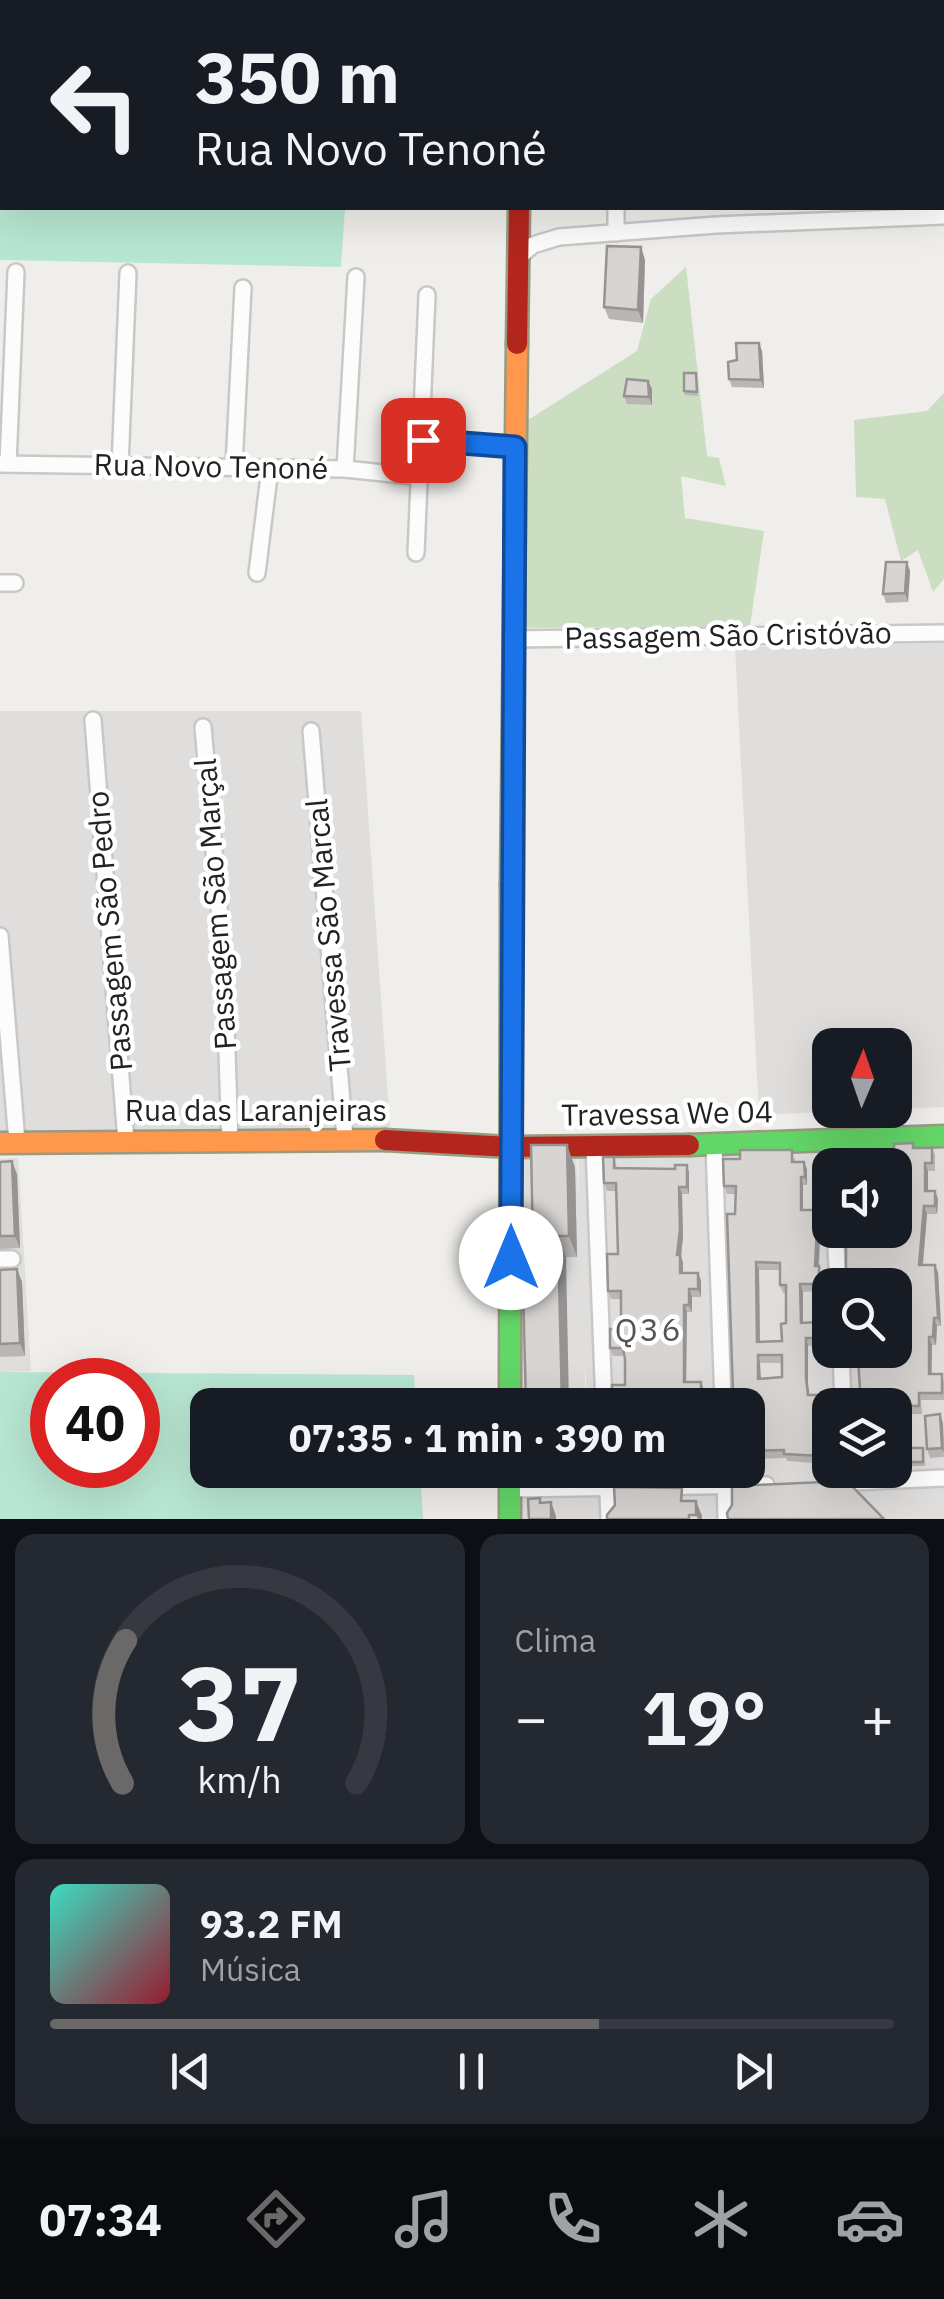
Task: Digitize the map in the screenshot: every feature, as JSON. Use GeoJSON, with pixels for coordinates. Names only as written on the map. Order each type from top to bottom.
{"type":"FeatureCollection","features":[{"type":"Feature","properties":{"kind":"street"},"geometry":{"type":"LineString","coordinates":[[510,1388],[512,639],[519,210]]}},
{"type":"Feature","properties":{"kind":"street"},"geometry":{"type":"LineString","coordinates":[[616,210],[616,233]]}},
{"type":"Feature","properties":{"kind":"street"},"geometry":{"type":"LineString","coordinates":[[715,210],[716,225]]}},
{"type":"Feature","properties":{"kind":"street"},"geometry":{"type":"LineString","coordinates":[[519,257],[533,246],[559,237],[716,225],[944,216]]}},
{"type":"Feature","properties":{"kind":"street"},"geometry":{"type":"LineString","coordinates":[[4,464],[16,272]]}},
{"type":"Feature","properties":{"kind":"street"},"geometry":{"type":"LineString","coordinates":[[120,466],[128,273]]}},
{"type":"Feature","properties":{"kind":"street"},"geometry":{"type":"LineString","coordinates":[[345,469],[356,278]]}},
{"type":"Feature","properties":{"kind":"street"},"geometry":{"type":"LineString","coordinates":[[234,466],[243,288]]}},
{"type":"Feature","properties":{"kind":"street"},"geometry":{"type":"LineString","coordinates":[[416,553],[428,295]]}},
{"type":"Feature","properties":{"kind":"street"},"geometry":{"type":"LineString","coordinates":[[423,440],[515,447]]}},
{"type":"Feature","properties":{"kind":"street","name":"Rua Novo Tenoné"},"geometry":{"type":"LineString","coordinates":[[4,464],[345,469],[422,477]]}},
{"type":"Feature","properties":{"kind":"street"},"geometry":{"type":"LineString","coordinates":[[257,574],[270,468]]}},
{"type":"Feature","properties":{"kind":"street","name":"Passagem São Cristóvão"},"geometry":{"type":"LineString","coordinates":[[512,639],[944,632]]}},
{"type":"Feature","properties":{"kind":"street","name":"Passagem São Pedro"},"geometry":{"type":"LineString","coordinates":[[94,720],[126,1141]]}},
{"type":"Feature","properties":{"kind":"street","name":"Passagem São Marçal"},"geometry":{"type":"LineString","coordinates":[[202,727],[224,964],[230,1141]]}},
{"type":"Feature","properties":{"kind":"street","name":"Travessa São Marcal"},"geometry":{"type":"LineString","coordinates":[[312,731],[345,1138]]}},
{"type":"Feature","properties":{"kind":"street"},"geometry":{"type":"LineString","coordinates":[[0,936],[9,1143]]}},
{"type":"Feature","properties":{"kind":"street","name":"Travessa We 04"},"geometry":{"type":"LineString","coordinates":[[511,1147],[714,1145],[944,1136]]}},
{"type":"Feature","properties":{"kind":"street","name":"Rua das Laranjeiras"},"geometry":{"type":"LineString","coordinates":[[9,1143],[345,1138],[511,1147]]}},
{"type":"Feature","properties":{"kind":"street"},"geometry":{"type":"LineString","coordinates":[[832,1141],[832,1148]]}},
{"type":"Feature","properties":{"kind":"street"},"geometry":{"type":"LineString","coordinates":[[714,1145],[721,1388]]}},
{"type":"Feature","properties":{"kind":"street"},"geometry":{"type":"LineString","coordinates":[[594,1146],[603,1388]]}},
{"type":"Feature","properties":{"kind":"street"},"geometry":{"type":"LineString","coordinates":[[912,1477],[944,1478]]}},
{"type":"Feature","properties":{"kind":"street"},"geometry":{"type":"LineString","coordinates":[[765,1483],[777,1485]]}},
{"type":"Feature","properties":{"kind":"street"},"geometry":{"type":"LineString","coordinates":[[510,1488],[510,1519]]}},
{"type":"Feature","properties":{"kind":"street"},"geometry":{"type":"LineString","coordinates":[[608,1488],[609,1519]]}},
{"type":"Feature","properties":{"kind":"street"},"geometry":{"type":"LineString","coordinates":[[725,1488],[726,1519]]}},
{"type":"Feature","properties":{"kind":"shaded area"},"geometry":{"type":"Polygon","coordinates":[[[944,643],[944,1107],[912,1108],[912,1028],[812,1028],[812,1113],[759,1115],[735,647],[944,643]]]}},
{"type":"Feature","properties":{"kind":"shaded area"},"geometry":{"type":"Polygon","coordinates":[[[0,711],[361,711],[390,1127],[0,1136],[0,711]]]}},
{"type":"Feature","properties":{"kind":"shaded area"},"geometry":{"type":"Polygon","coordinates":[[[944,1134],[944,1519],[508,1519],[509,1499],[590,1497],[590,1488],[765,1488],[765,1388],[586,1388],[585,1359],[585,1388],[514,1388],[519,1158],[576,1155],[579,1197],[578,1143],[944,1134]]]}},
{"type":"Feature","properties":{"kind":"shaded area"},"geometry":{"type":"Polygon","coordinates":[[[18,1158],[30,1371],[0,1372],[0,1159],[18,1158]]]}},
{"type":"Feature","properties":{"kind":"green space"},"geometry":{"type":"Polygon","coordinates":[[[0,210],[345,210],[341,267],[0,260],[0,210]]]}},
{"type":"Feature","properties":{"kind":"green space"},"geometry":{"type":"Polygon","coordinates":[[[686,267],[707,456],[719,458],[726,486],[681,476],[685,518],[764,531],[750,626],[517,628],[520,425],[637,351],[651,299],[686,267]]]}},
{"type":"Feature","properties":{"kind":"green space"},"geometry":{"type":"Polygon","coordinates":[[[944,393],[944,579],[933,592],[918,550],[901,561],[885,499],[856,497],[854,420],[927,411],[944,393]]]}},
{"type":"Feature","properties":{"kind":"green space"},"geometry":{"type":"Polygon","coordinates":[[[0,1372],[30,1372],[30,1488],[160,1488],[160,1373],[414,1375],[415,1388],[190,1388],[190,1488],[421,1488],[423,1519],[0,1519],[0,1372]]]}},
{"type":"Feature","properties":{"kind":"building"},"geometry":{"type":"Polygon","coordinates":[[[607,246],[641,247],[638,310],[604,307],[607,246]]]}},
{"type":"Feature","properties":{"kind":"building"},"geometry":{"type":"Polygon","coordinates":[[[736,343],[759,343],[761,380],[729,379],[728,362],[737,360],[736,343]]]}},
{"type":"Feature","properties":{"kind":"building"},"geometry":{"type":"Polygon","coordinates":[[[684,373],[696,373],[697,392],[684,391],[684,373]]]}},
{"type":"Feature","properties":{"kind":"building"},"geometry":{"type":"Polygon","coordinates":[[[627,379],[648,381],[649,397],[624,396],[627,379]]]}},
{"type":"Feature","properties":{"kind":"building"},"geometry":{"type":"Polygon","coordinates":[[[886,562],[907,562],[905,593],[883,594],[886,562]]]}},
{"type":"Feature","properties":{"kind":"building"},"geometry":{"type":"Polygon","coordinates":[[[894,1144],[932,1148],[932,1163],[925,1163],[925,1191],[935,1191],[935,1206],[924,1206],[919,1265],[935,1265],[938,1318],[934,1318],[933,1337],[929,1337],[929,1374],[942,1374],[942,1393],[919,1393],[919,1406],[912,1406],[912,1388],[860,1388],[859,1368],[912,1368],[912,1268],[846,1268],[846,1248],[912,1248],[912,1148],[894,1148],[894,1144]]]}},
{"type":"Feature","properties":{"kind":"building"},"geometry":{"type":"Polygon","coordinates":[[[531,1145],[567,1145],[569,1236],[558,1236],[562,1388],[526,1388],[522,1247],[533,1247],[531,1145]]]}},
{"type":"Feature","properties":{"kind":"building"},"geometry":{"type":"Polygon","coordinates":[[[740,1150],[792,1150],[792,1162],[804,1162],[801,1210],[812,1210],[812,1248],[816,1248],[815,1266],[819,1266],[812,1268],[812,1284],[800,1284],[801,1323],[812,1322],[812,1338],[806,1338],[806,1378],[808,1395],[812,1395],[812,1455],[765,1451],[765,1388],[733,1388],[727,1214],[735,1214],[736,1186],[724,1186],[723,1159],[740,1159],[740,1150]],[[756,1262],[757,1342],[782,1341],[786,1285],[780,1285],[780,1263],[756,1262]],[[758,1355],[758,1379],[782,1377],[782,1355],[758,1355]]]}},
{"type":"Feature","properties":{"kind":"building"},"geometry":{"type":"Polygon","coordinates":[[[603,1157],[614,1157],[614,1168],[675,1169],[675,1165],[687,1165],[687,1187],[679,1187],[677,1255],[680,1273],[698,1273],[698,1289],[689,1289],[689,1305],[684,1305],[684,1382],[701,1382],[701,1388],[612,1388],[625,1385],[625,1359],[623,1348],[610,1348],[610,1329],[621,1329],[621,1291],[608,1291],[607,1254],[618,1254],[616,1183],[604,1183],[603,1157]]]}},
{"type":"Feature","properties":{"kind":"building"},"geometry":{"type":"Polygon","coordinates":[[[12,1161],[15,1236],[0,1236],[0,1162],[12,1161]]]}},
{"type":"Feature","properties":{"kind":"building"},"geometry":{"type":"Polygon","coordinates":[[[17,1269],[20,1343],[0,1344],[0,1270],[17,1269]]]}},
{"type":"Feature","properties":{"kind":"building"},"geometry":{"type":"Polygon","coordinates":[[[940,1414],[942,1448],[927,1449],[925,1416],[940,1414]]]}},
{"type":"Feature","properties":{"kind":"building"},"geometry":{"type":"Polygon","coordinates":[[[912,1448],[923,1448],[923,1462],[912,1462],[912,1448]]]}},
{"type":"Feature","properties":{"kind":"building"},"geometry":{"type":"Polygon","coordinates":[[[812,1483],[812,1488],[854,1488],[884,1519],[728,1519],[732,1488],[765,1488],[765,1485],[812,1483]]]}},
{"type":"Feature","properties":{"kind":"building"},"geometry":{"type":"Polygon","coordinates":[[[614,1488],[682,1488],[681,1501],[696,1501],[696,1515],[689,1515],[689,1519],[607,1519],[615,1505],[614,1488]]]}},
{"type":"Feature","properties":{"kind":"building"},"geometry":{"type":"Polygon","coordinates":[[[540,1498],[540,1503],[551,1502],[551,1519],[529,1519],[528,1499],[540,1498]]]}},
{"type":"Feature","properties":{"kind":"traffic: fast"},"geometry":{"type":"LineString","coordinates":[[510,1388],[511,885]]}},
{"type":"Feature","properties":{"kind":"traffic: fast"},"geometry":{"type":"LineString","coordinates":[[689,1145],[944,1136]]}},
{"type":"Feature","properties":{"kind":"traffic: fast"},"geometry":{"type":"LineString","coordinates":[[510,1488],[510,1519]]}},
{"type":"Feature","properties":{"kind":"traffic: slow"},"geometry":{"type":"LineString","coordinates":[[511,885],[517,344]]}},
{"type":"Feature","properties":{"kind":"traffic: slow"},"geometry":{"type":"LineString","coordinates":[[0,1143],[385,1140]]}},
{"type":"Feature","properties":{"kind":"traffic: jam"},"geometry":{"type":"LineString","coordinates":[[517,344],[519,210]]}},
{"type":"Feature","properties":{"kind":"traffic: jam"},"geometry":{"type":"LineString","coordinates":[[385,1140],[511,1147],[689,1145]]}},
{"type":"Feature","properties":{"kind":"district","name":"Q36"},"geometry":{"type":"Point","coordinates":[649,1330]}},
{"type":"Feature","properties":{"kind":"route"},"geometry":{"type":"LineString","coordinates":[[423,440],[515,447],[511,1258]]}}]}
